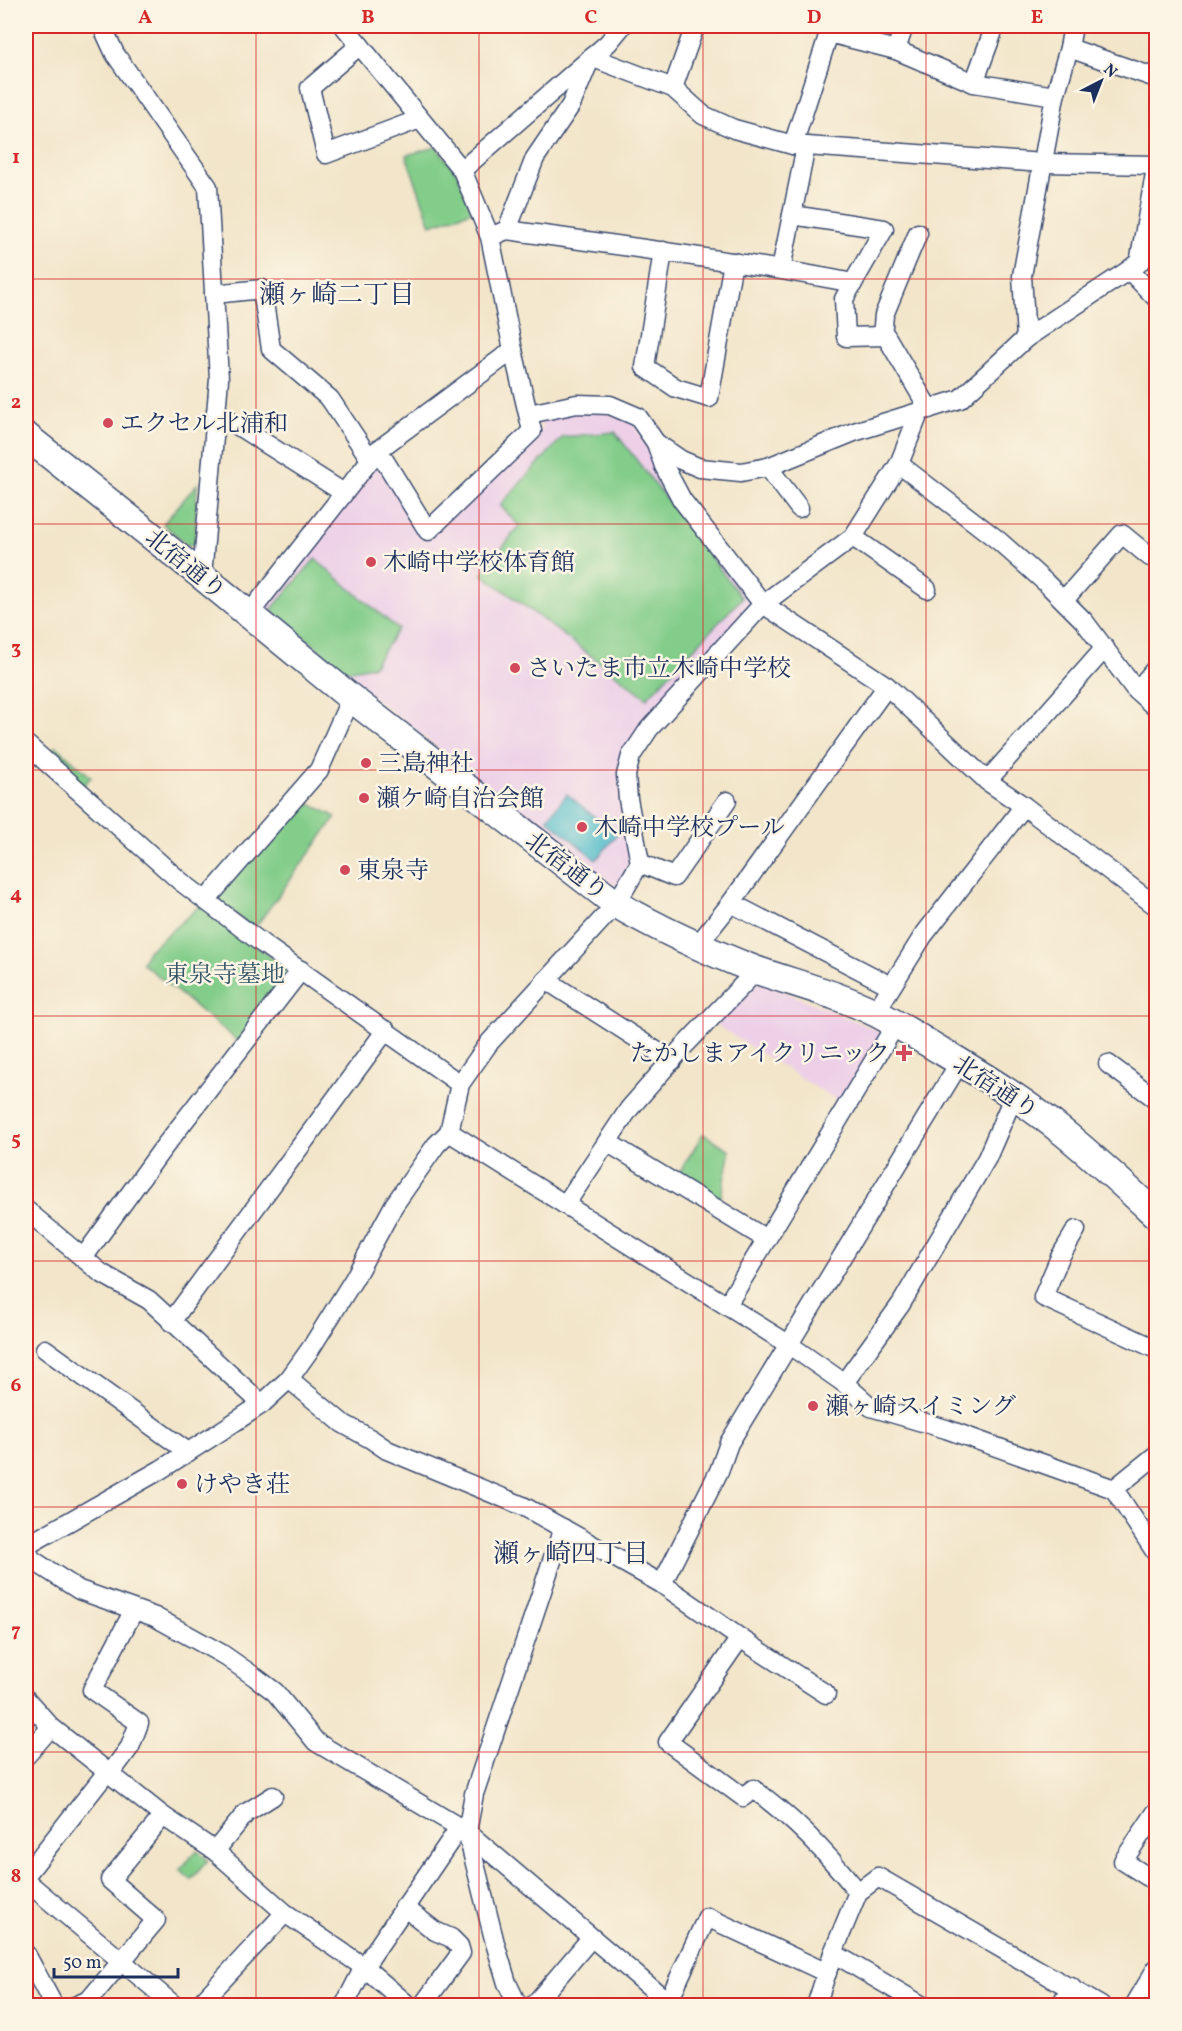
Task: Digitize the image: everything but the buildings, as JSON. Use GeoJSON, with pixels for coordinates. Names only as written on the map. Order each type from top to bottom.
{"type":"FeatureCollection","features":[{"type":"Feature","properties":{"kind":"street"},"geometry":{"type":"LineString","coordinates":[[102,26],[115,54],[208,187],[219,380],[202,576]]}},
{"type":"Feature","properties":{"kind":"street"},"geometry":{"type":"LineString","coordinates":[[462,170],[608,43],[622,26]]}},
{"type":"Feature","properties":{"kind":"street"},"geometry":{"type":"LineString","coordinates":[[673,88],[695,26]]}},
{"type":"Feature","properties":{"kind":"street"},"geometry":{"type":"LineString","coordinates":[[896,51],[903,26]]}},
{"type":"Feature","properties":{"kind":"street"},"geometry":{"type":"LineString","coordinates":[[974,83],[995,26]]}},
{"type":"Feature","properties":{"kind":"street"},"geometry":{"type":"LineString","coordinates":[[1026,338],[1022,276],[1055,96],[1074,26]]}},
{"type":"Feature","properties":{"kind":"street"},"geometry":{"type":"LineString","coordinates":[[214,294],[262,289],[271,349],[330,399],[374,455],[428,531],[532,431],[490,237],[462,170],[352,32],[310,88],[326,154],[420,119]]}},
{"type":"Feature","properties":{"kind":"street"},"geometry":{"type":"LineString","coordinates":[[781,269],[792,215],[800,145],[829,33],[896,51],[974,83],[1055,96]]}},
{"type":"Feature","properties":{"kind":"street"},"geometry":{"type":"LineString","coordinates":[[1069,48],[1156,78]]}},
{"type":"Feature","properties":{"kind":"street"},"geometry":{"type":"LineString","coordinates":[[591,57],[673,88],[703,115],[734,129],[800,145],[1043,163],[1156,166],[1134,267],[1156,298]]}},
{"type":"Feature","properties":{"kind":"street"},"geometry":{"type":"LineString","coordinates":[[507,230],[536,158],[571,105],[591,57]]}},
{"type":"Feature","properties":{"kind":"street"},"geometry":{"type":"LineString","coordinates":[[792,215],[884,229],[844,299],[846,337],[886,336],[924,410]]}},
{"type":"Feature","properties":{"kind":"street"},"geometry":{"type":"LineString","coordinates":[[490,237],[507,230],[781,269],[853,283]]}},
{"type":"Feature","properties":{"kind":"street"},"geometry":{"type":"LineString","coordinates":[[882,336],[884,315],[918,233]]}},
{"type":"Feature","properties":{"kind":"street"},"geometry":{"type":"LineString","coordinates":[[656,443],[681,460],[700,468],[741,472],[768,467],[854,432],[960,399],[1026,338],[1134,267],[1156,248]]}},
{"type":"Feature","properties":{"kind":"street"},"geometry":{"type":"LineString","coordinates":[[663,251],[645,367],[676,388],[709,398],[733,262]]}},
{"type":"Feature","properties":{"kind":"street"},"geometry":{"type":"LineString","coordinates":[[249,614],[374,455],[513,350]]}},
{"type":"Feature","properties":{"kind":"street"},"geometry":{"type":"LineString","coordinates":[[529,414],[577,404],[610,405],[638,417],[656,443],[664,466],[682,500],[764,604],[887,686],[987,782],[1024,806],[1156,906]]}},
{"type":"Feature","properties":{"kind":"street"},"geometry":{"type":"LineString","coordinates":[[826,1973],[707,1917],[668,2002],[512,1868],[463,1830],[316,1742],[275,1692],[222,1654],[155,1617],[79,1590],[27,1554],[262,1404],[289,1379],[354,1280],[394,1205],[436,1145],[449,1132],[460,1084],[489,1043],[616,904],[640,863],[628,799],[626,775],[631,756],[649,729],[764,604],[853,537],[899,464],[924,410]]}},
{"type":"Feature","properties":{"kind":"street"},"geometry":{"type":"LineString","coordinates":[[216,412],[344,493]]}},
{"type":"Feature","properties":{"kind":"street","name":"北宿通り"},"geometry":{"type":"LineString","coordinates":[[26,436],[351,698],[616,904],[655,927],[697,946],[813,989],[885,1019],[960,1062],[1011,1094],[1064,1133],[1156,1215]]}},
{"type":"Feature","properties":{"kind":"street"},"geometry":{"type":"LineString","coordinates":[[899,464],[999,541],[1064,600],[1084,621],[1137,691],[1156,708]]}},
{"type":"Feature","properties":{"kind":"street"},"geometry":{"type":"LineString","coordinates":[[768,467],[799,508]]}},
{"type":"Feature","properties":{"kind":"street"},"geometry":{"type":"LineString","coordinates":[[1064,600],[1122,534],[1150,557],[1156,555]]}},
{"type":"Feature","properties":{"kind":"street"},"geometry":{"type":"LineString","coordinates":[[853,537],[927,589]]}},
{"type":"Feature","properties":{"kind":"street"},"geometry":{"type":"LineString","coordinates":[[987,782],[1104,648]]}},
{"type":"Feature","properties":{"kind":"street"},"geometry":{"type":"LineString","coordinates":[[1137,691],[1156,668]]}},
{"type":"Feature","properties":{"kind":"street"},"geometry":{"type":"LineString","coordinates":[[697,946],[731,903],[887,686]]}},
{"type":"Feature","properties":{"kind":"street"},"geometry":{"type":"LineString","coordinates":[[206,900],[319,770],[351,698]]}},
{"type":"Feature","properties":{"kind":"street"},"geometry":{"type":"LineString","coordinates":[[26,744],[180,881],[460,1084]]}},
{"type":"Feature","properties":{"kind":"street"},"geometry":{"type":"LineString","coordinates":[[640,863],[674,877],[727,801]]}},
{"type":"Feature","properties":{"kind":"street"},"geometry":{"type":"LineString","coordinates":[[727,1305],[766,1239],[885,1019],[891,986],[923,936],[1024,806]]}},
{"type":"Feature","properties":{"kind":"street"},"geometry":{"type":"LineString","coordinates":[[731,903],[891,986]]}},
{"type":"Feature","properties":{"kind":"street"},"geometry":{"type":"LineString","coordinates":[[83,1258],[161,1151],[301,970]]}},
{"type":"Feature","properties":{"kind":"street"},"geometry":{"type":"LineString","coordinates":[[565,1205],[629,1109],[757,970]]}},
{"type":"Feature","properties":{"kind":"street"},"geometry":{"type":"LineString","coordinates":[[546,980],[672,1060]]}},
{"type":"Feature","properties":{"kind":"street"},"geometry":{"type":"LineString","coordinates":[[171,1322],[386,1030]]}},
{"type":"Feature","properties":{"kind":"street"},"geometry":{"type":"LineString","coordinates":[[662,1584],[719,1471],[729,1443],[960,1062]]}},
{"type":"Feature","properties":{"kind":"street"},"geometry":{"type":"LineString","coordinates":[[1108,1064],[1156,1099]]}},
{"type":"Feature","properties":{"kind":"street"},"geometry":{"type":"LineString","coordinates":[[844,1383],[901,1304],[987,1158],[1009,1107],[1011,1094]]}},
{"type":"Feature","properties":{"kind":"street"},"geometry":{"type":"LineString","coordinates":[[449,1132],[788,1344],[844,1383],[871,1407],[946,1429],[1114,1489],[1156,1553]]}},
{"type":"Feature","properties":{"kind":"street"},"geometry":{"type":"LineString","coordinates":[[608,1142],[766,1239]]}},
{"type":"Feature","properties":{"kind":"street"},"geometry":{"type":"LineString","coordinates":[[26,1210],[101,1273],[149,1300],[262,1404]]}},
{"type":"Feature","properties":{"kind":"street"},"geometry":{"type":"LineString","coordinates":[[1076,1230],[1060,1257],[1043,1297],[1156,1349]]}},
{"type":"Feature","properties":{"kind":"street"},"geometry":{"type":"LineString","coordinates":[[45,1348],[188,1452]]}},
{"type":"Feature","properties":{"kind":"street"},"geometry":{"type":"LineString","coordinates":[[289,1379],[342,1423],[371,1438],[387,1450],[523,1506],[662,1584],[826,1694]]}},
{"type":"Feature","properties":{"kind":"street"},"geometry":{"type":"LineString","coordinates":[[1114,1489],[1156,1455]]}},
{"type":"Feature","properties":{"kind":"street"},"geometry":{"type":"LineString","coordinates":[[344,2006],[364,1967],[404,1907],[463,1830],[563,1528]]}},
{"type":"Feature","properties":{"kind":"street"},"geometry":{"type":"LineString","coordinates":[[26,1875],[130,1747],[139,1723],[92,1690],[134,1610]]}},
{"type":"Feature","properties":{"kind":"street"},"geometry":{"type":"LineString","coordinates":[[740,1638],[668,1742],[743,1797],[753,1790],[770,1801],[835,1862],[858,1892]]}},
{"type":"Feature","properties":{"kind":"street"},"geometry":{"type":"LineString","coordinates":[[26,1699],[51,1727],[108,1773],[163,1816],[215,1851],[285,1913],[364,1967],[409,2006]]}},
{"type":"Feature","properties":{"kind":"street"},"geometry":{"type":"LineString","coordinates":[[26,1755],[51,1727]]}},
{"type":"Feature","properties":{"kind":"street"},"geometry":{"type":"LineString","coordinates":[[215,1851],[246,1813],[273,1796]]}},
{"type":"Feature","properties":{"kind":"street"},"geometry":{"type":"LineString","coordinates":[[1156,1812],[1123,1861],[1156,1882]]}},
{"type":"Feature","properties":{"kind":"street"},"geometry":{"type":"LineString","coordinates":[[75,2006],[89,2000],[156,1920],[110,1880],[163,1816]]}},
{"type":"Feature","properties":{"kind":"street"},"geometry":{"type":"LineString","coordinates":[[463,1830],[507,1983],[518,2006]]}},
{"type":"Feature","properties":{"kind":"street"},"geometry":{"type":"LineString","coordinates":[[816,2006],[833,1953],[858,1892],[878,1877],[1101,2006]]}},
{"type":"Feature","properties":{"kind":"street"},"geometry":{"type":"LineString","coordinates":[[26,1881],[175,2006]]}},
{"type":"Feature","properties":{"kind":"street"},"geometry":{"type":"LineString","coordinates":[[404,1907],[435,1931],[451,1938],[459,1946],[461,1953],[422,2006]]}},
{"type":"Feature","properties":{"kind":"street"},"geometry":{"type":"LineString","coordinates":[[198,2006],[285,1913]]}},
{"type":"Feature","properties":{"kind":"street"},"geometry":{"type":"LineString","coordinates":[[533,2006],[591,1938]]}},
{"type":"Feature","properties":{"kind":"street"},"geometry":{"type":"LineString","coordinates":[[833,1953],[923,2006]]}},
{"type":"Feature","properties":{"kind":"street"},"geometry":{"type":"LineString","coordinates":[[26,1954],[54,2006]]}},
{"type":"Feature","properties":{"kind":"street"},"geometry":{"type":"LineString","coordinates":[[1134,2006],[1156,1969]]}},
{"type":"Feature","properties":{"kind":"street"},"geometry":{"type":"LineString","coordinates":[[1060,2006],[1071,1987]]}},
{"type":"Feature","properties":{"kind":"shaded area","name":"さいたま市立木崎中学校"},"geometry":{"type":"Polygon","coordinates":[[[572,410],[599,410],[628,417],[756,603],[625,755],[632,856],[625,878],[618,886],[613,885],[265,613],[264,605],[375,465],[381,464],[424,539],[519,454],[543,427],[540,424],[546,418],[572,410]]]}},
{"type":"Feature","properties":{"kind":"shaded area"},"geometry":{"type":"Polygon","coordinates":[[[762,982],[878,1031],[883,1040],[841,1103],[716,1025],[754,984],[762,982]]]}},
{"type":"Feature","properties":{"kind":"green space"},"geometry":{"type":"Polygon","coordinates":[[[436,147],[457,173],[472,211],[431,225],[406,155],[436,147]]]}},
{"type":"Feature","properties":{"kind":"green space"},"geometry":{"type":"Polygon","coordinates":[[[615,432],[742,598],[647,698],[482,574],[519,526],[500,505],[563,437],[615,432]]]}},
{"type":"Feature","properties":{"kind":"green space"},"geometry":{"type":"Polygon","coordinates":[[[197,484],[195,544],[188,545],[163,524],[197,484]]]}},
{"type":"Feature","properties":{"kind":"green space"},"geometry":{"type":"Polygon","coordinates":[[[315,559],[398,629],[373,666],[346,671],[271,610],[315,559]]]}},
{"type":"Feature","properties":{"kind":"green space"},"geometry":{"type":"Polygon","coordinates":[[[56,746],[91,777],[83,786],[47,756],[56,746]]]}},
{"type":"Feature","properties":{"kind":"green space"},"geometry":{"type":"Polygon","coordinates":[[[301,799],[336,817],[254,929],[215,899],[301,799]]]}},
{"type":"Feature","properties":{"kind":"green space","name":"東泉寺墓地"},"geometry":{"type":"Polygon","coordinates":[[[202,904],[291,973],[239,1042],[142,963],[148,951],[202,904]]]}},
{"type":"Feature","properties":{"kind":"green space"},"geometry":{"type":"Polygon","coordinates":[[[703,1134],[730,1150],[720,1202],[677,1176],[703,1134]]]}},
{"type":"Feature","properties":{"kind":"green space"},"geometry":{"type":"Polygon","coordinates":[[[197,1850],[208,1860],[191,1880],[180,1870],[197,1850]]]}},
{"type":"Feature","properties":{"kind":"water","name":"木崎中学校プール"},"geometry":{"type":"Polygon","coordinates":[[[567,794],[617,835],[596,860],[547,819],[567,794]]]}},
{"type":"Feature","properties":{"kind":"place","name":"エクセル北浦和"},"geometry":{"type":"Point","coordinates":[108,423]}},
{"type":"Feature","properties":{"kind":"place","name":"木崎中学校体育館"},"geometry":{"type":"Point","coordinates":[371,562]}},
{"type":"Feature","properties":{"kind":"place","name":"さいたま市立木崎中学校"},"geometry":{"type":"Point","coordinates":[515,668]}},
{"type":"Feature","properties":{"kind":"place","name":"三島神社"},"geometry":{"type":"Point","coordinates":[366,763]}},
{"type":"Feature","properties":{"kind":"place","name":"瀬ケ崎自治会館"},"geometry":{"type":"Point","coordinates":[364,798]}},
{"type":"Feature","properties":{"kind":"place","name":"木崎中学校プール"},"geometry":{"type":"Point","coordinates":[582,827]}},
{"type":"Feature","properties":{"kind":"place","name":"東泉寺"},"geometry":{"type":"Point","coordinates":[345,870]}},
{"type":"Feature","properties":{"kind":"place","name":"たかしまアイクリニック"},"geometry":{"type":"Point","coordinates":[904,1053]}},
{"type":"Feature","properties":{"kind":"place","name":"瀬ヶ崎スイミング"},"geometry":{"type":"Point","coordinates":[813,1406]}},
{"type":"Feature","properties":{"kind":"place","name":"けやき荘"},"geometry":{"type":"Point","coordinates":[182,1484]}},
{"type":"Feature","properties":{"kind":"district","name":"瀬ヶ崎二丁目"},"geometry":{"type":"Point","coordinates":[337,294]}},
{"type":"Feature","properties":{"kind":"district","name":"瀬ヶ崎四丁目"},"geometry":{"type":"Point","coordinates":[571,1553]}}]}
